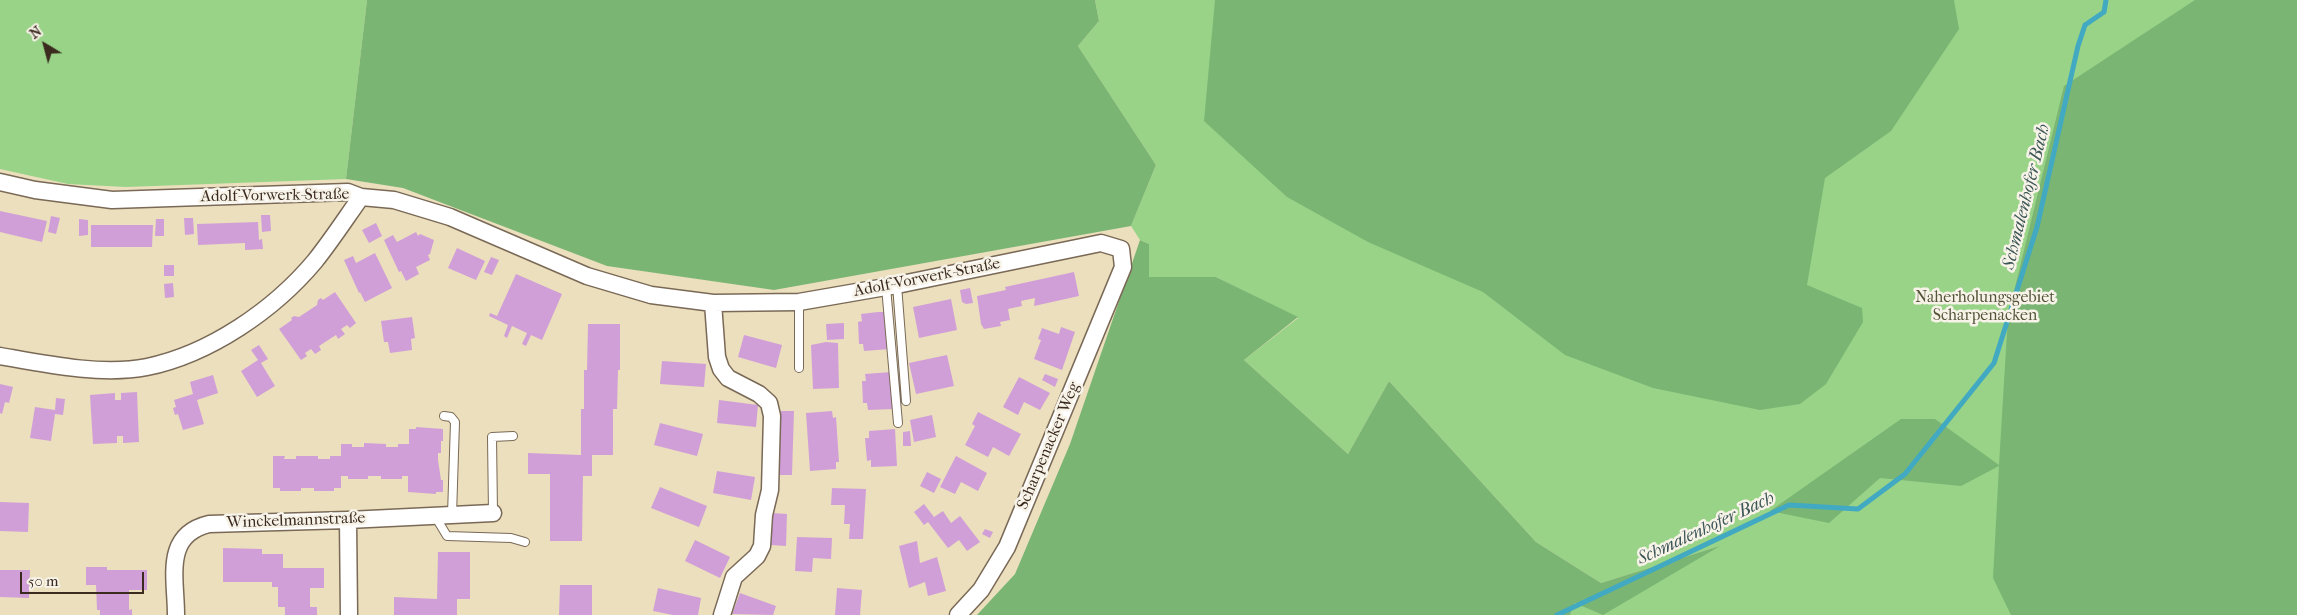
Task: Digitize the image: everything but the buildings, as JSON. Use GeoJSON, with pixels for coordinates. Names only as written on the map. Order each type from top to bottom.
{"type":"FeatureCollection","features":[{"type":"Feature","properties":{"kind":"street","name":"Adolf-Vorwerk-Straße"},"geometry":{"type":"LineString","coordinates":[[0,182],[35,190],[112,200],[348,192],[361,197],[394,200],[450,217],[587,276],[651,295],[713,303],[799,302],[892,286],[1101,243],[1121,249],[1123,267]]}},
{"type":"Feature","properties":{"kind":"street"},"geometry":{"type":"LineString","coordinates":[[0,356],[98,370],[146,367],[190,355],[252,319],[290,286],[314,262],[361,197]]}},
{"type":"Feature","properties":{"kind":"street","name":"Scharpenacker Weg"},"geometry":{"type":"LineString","coordinates":[[958,615],[981,590],[1007,547],[1123,267]]}},
{"type":"Feature","properties":{"kind":"street"},"geometry":{"type":"LineString","coordinates":[[713,303],[717,358],[721,369],[728,378],[759,394],[769,403],[772,416],[770,490],[764,515],[762,546],[757,556],[734,577],[722,615]]}},
{"type":"Feature","properties":{"kind":"street","name":"Winckelmannstraße"},"geometry":{"type":"LineString","coordinates":[[176,615],[176,555],[178,544],[186,534],[196,527],[209,524],[493,513]]}},
{"type":"Feature","properties":{"kind":"street"},"geometry":{"type":"LineString","coordinates":[[348,520],[349,615]]}},
{"type":"Feature","properties":{"kind":"lane"},"geometry":{"type":"LineString","coordinates":[[892,286],[906,401]]}},
{"type":"Feature","properties":{"kind":"lane"},"geometry":{"type":"LineString","coordinates":[[892,286],[898,423]]}},
{"type":"Feature","properties":{"kind":"lane"},"geometry":{"type":"LineString","coordinates":[[799,302],[799,368]]}},
{"type":"Feature","properties":{"kind":"lane"},"geometry":{"type":"LineString","coordinates":[[444,416],[451,417],[455,422],[452,515]]}},
{"type":"Feature","properties":{"kind":"lane"},"geometry":{"type":"LineString","coordinates":[[493,513],[492,437],[513,436]]}},
{"type":"Feature","properties":{"kind":"lane"},"geometry":{"type":"LineString","coordinates":[[434,516],[447,536],[511,538],[525,542]]}},
{"type":"Feature","properties":{"kind":"green space"},"geometry":{"type":"Polygon","coordinates":[[[0,0],[367,0],[346,179],[126,187],[68,184],[0,169],[0,0]]]}},
{"type":"Feature","properties":{"kind":"green space"},"geometry":{"type":"Polygon","coordinates":[[[367,0],[1095,0],[1099,21],[1078,46],[1156,165],[1131,226],[774,290],[607,266],[403,188],[346,179],[367,0]]]}},
{"type":"Feature","properties":{"kind":"green space","name":"Naherholungsgebiet Scharpenacken"},"geometry":{"type":"Polygon","coordinates":[[[1095,0],[2297,0],[2297,615],[1570,615],[1575,603],[1718,547],[1601,583],[1536,542],[1389,381],[1348,454],[1244,360],[1298,318],[1216,277],[1149,277],[1149,244],[1140,240],[1131,226],[1156,165],[1078,46],[1099,21],[1095,0]]]}},
{"type":"Feature","properties":{"kind":"green space"},"geometry":{"type":"Polygon","coordinates":[[[1215,0],[1954,0],[1959,29],[1891,131],[1825,178],[1807,285],[1862,308],[1863,322],[1826,384],[1800,404],[1760,410],[1653,388],[1565,355],[1483,292],[1368,242],[1287,197],[1204,121],[1215,0]]]}},
{"type":"Feature","properties":{"kind":"green space"},"geometry":{"type":"Polygon","coordinates":[[[2195,0],[2297,0],[2297,615],[2011,615],[1993,578],[1999,466],[1961,486],[1880,478],[1829,523],[1770,511],[1901,419],[1935,419],[1999,465],[2008,316],[2064,86],[2195,0]]]}},
{"type":"Feature","properties":{"kind":"green space"},"geometry":{"type":"Polygon","coordinates":[[[1140,240],[1149,244],[1149,277],[1216,277],[1298,317],[1244,360],[1348,454],[1389,381],[1536,542],[1601,583],[1720,546],[1603,615],[1575,603],[1570,615],[977,615],[1015,574],[1070,444],[1140,240]]]}},
{"type":"Feature","properties":{"kind":"waterway","name":"Schmalenhofer Bach"},"geometry":{"type":"LineString","coordinates":[[1557,615],[1789,505],[1858,509],[1905,474],[1994,363],[2037,227],[2078,46],[2085,25],[2104,12],[2106,0]]}}]}
